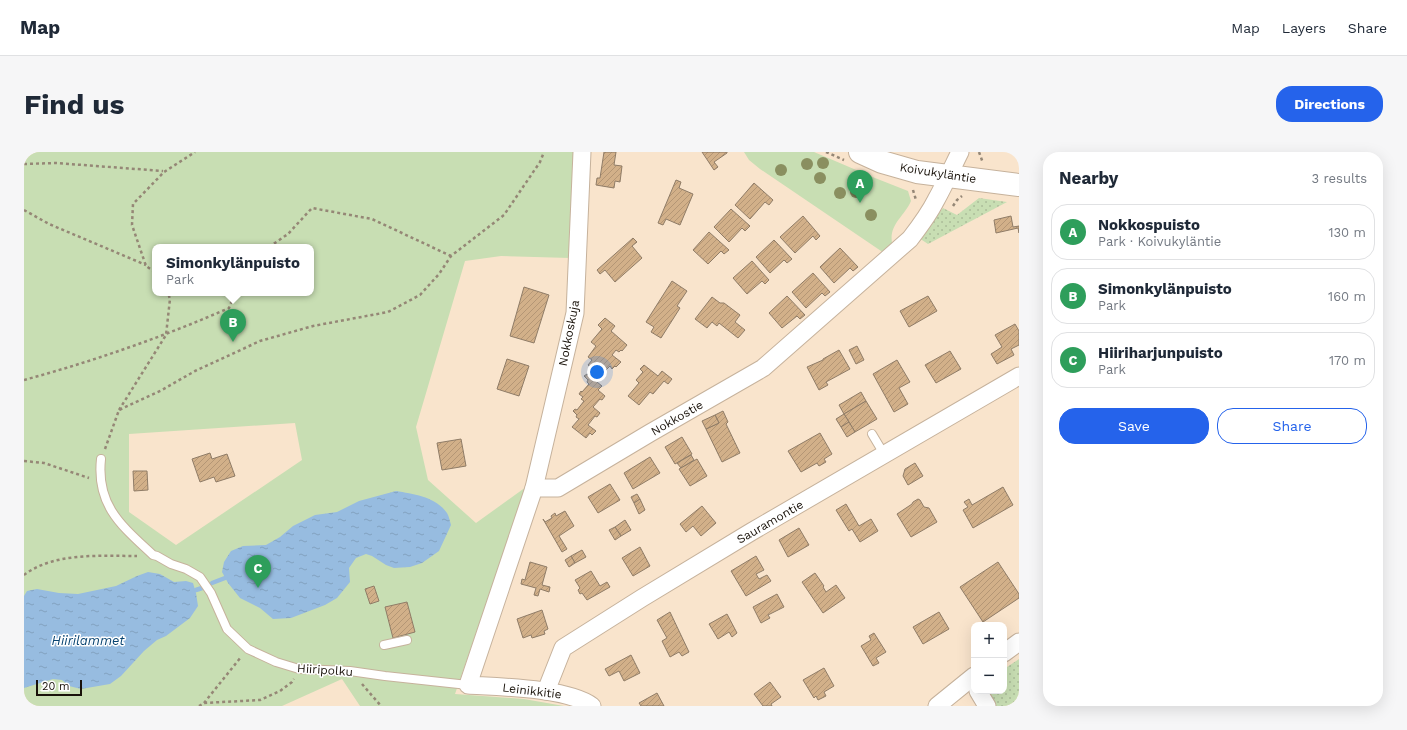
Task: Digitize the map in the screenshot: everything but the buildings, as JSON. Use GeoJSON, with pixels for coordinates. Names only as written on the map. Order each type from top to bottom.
{"type":"FeatureCollection","features":[{"type":"Feature","properties":{"kind":"main road","name":"Koivukyläntie"},"geometry":{"type":"LineString","coordinates":[[860,152],[882,162],[917,172],[1019,185]]}},
{"type":"Feature","properties":{"kind":"street","name":"Nokkoskuja"},"geometry":{"type":"LineString","coordinates":[[534,488],[575,314],[582,152]]}},
{"type":"Feature","properties":{"kind":"street","name":"Nokkostie"},"geometry":{"type":"LineString","coordinates":[[534,488],[558,488],[763,368],[910,239],[925,219],[937,199],[947,175],[960,152]]}},
{"type":"Feature","properties":{"kind":"street","name":"Sauramontie"},"geometry":{"type":"LineString","coordinates":[[546,691],[563,648],[751,532],[1019,376]]}},
{"type":"Feature","properties":{"kind":"street"},"geometry":{"type":"LineString","coordinates":[[468,685],[534,488]]}},
{"type":"Feature","properties":{"kind":"street"},"geometry":{"type":"LineString","coordinates":[[1007,651],[1019,642]]}},
{"type":"Feature","properties":{"kind":"street","name":"Leinikkitie"},"geometry":{"type":"LineString","coordinates":[[468,685],[546,691],[569,696],[587,702],[592,706]]}},
{"type":"Feature","properties":{"kind":"street"},"geometry":{"type":"LineString","coordinates":[[937,706],[971,685]]}},
{"type":"Feature","properties":{"kind":"street"},"geometry":{"type":"LineString","coordinates":[[981,694],[988,706]]}},
{"type":"Feature","properties":{"kind":"lane"},"geometry":{"type":"LineString","coordinates":[[872,434],[884,454]]}},
{"type":"Feature","properties":{"kind":"lane","name":"Hiiripolku"},"geometry":{"type":"LineString","coordinates":[[101,459],[100,472],[104,496],[110,510],[118,522],[153,555],[171,564],[186,569],[200,577],[211,593],[227,629],[248,649],[276,662],[299,669],[350,671],[468,685]]}},
{"type":"Feature","properties":{"kind":"lane"},"geometry":{"type":"LineString","coordinates":[[384,645],[407,640]]}},
{"type":"Feature","properties":{"kind":"path"},"geometry":{"type":"LineString","coordinates":[[146,266],[132,225],[134,204],[164,172],[195,152]]}},
{"type":"Feature","properties":{"kind":"path"},"geometry":{"type":"LineString","coordinates":[[119,410],[162,390],[195,371],[260,341],[313,326],[388,312],[420,294],[439,274],[451,256],[504,215],[540,162],[544,152]]}},
{"type":"Feature","properties":{"kind":"path"},"geometry":{"type":"LineString","coordinates":[[24,164],[56,163],[164,172]]}},
{"type":"Feature","properties":{"kind":"path"},"geometry":{"type":"LineString","coordinates":[[915,204],[917,199],[913,189],[917,172]]}},
{"type":"Feature","properties":{"kind":"path"},"geometry":{"type":"LineString","coordinates":[[273,244],[288,234],[312,208],[372,219],[451,256]]}},
{"type":"Feature","properties":{"kind":"path"},"geometry":{"type":"LineString","coordinates":[[24,210],[49,224],[146,266],[152,270]]}},
{"type":"Feature","properties":{"kind":"path"},"geometry":{"type":"LineString","coordinates":[[101,459],[119,410],[166,335],[170,299],[169,296]]}},
{"type":"Feature","properties":{"kind":"path"},"geometry":{"type":"LineString","coordinates":[[24,380],[166,335],[229,308],[234,296]]}},
{"type":"Feature","properties":{"kind":"path"},"geometry":{"type":"LineString","coordinates":[[24,461],[44,463],[101,482]]}},
{"type":"Feature","properties":{"kind":"path"},"geometry":{"type":"LineString","coordinates":[[24,575],[41,564],[52,561],[92,556],[153,555]]}},
{"type":"Feature","properties":{"kind":"path"},"geometry":{"type":"LineString","coordinates":[[199,706],[204,703],[248,649]]}},
{"type":"Feature","properties":{"kind":"path"},"geometry":{"type":"LineString","coordinates":[[204,703],[260,700],[280,691],[292,682],[299,669]]}},
{"type":"Feature","properties":{"kind":"path"},"geometry":{"type":"LineString","coordinates":[[350,671],[381,706]]}},
{"type":"Feature","properties":{"kind":"green space"},"geometry":{"type":"Polygon","coordinates":[[[24,152],[575,152],[570,258],[501,256],[465,261],[416,427],[428,480],[476,523],[526,487],[455,694],[524,699],[564,706],[360,706],[342,679],[282,706],[24,706],[24,152]],[[295,423],[129,434],[129,512],[176,545],[302,460],[295,423]]]}},
{"type":"Feature","properties":{"kind":"green space"},"geometry":{"type":"Polygon","coordinates":[[[744,152],[814,152],[908,191],[911,201],[895,226],[892,236],[892,243],[884,253],[760,169],[749,160],[744,152]]]}},
{"type":"Feature","properties":{"kind":"green space"},"geometry":{"type":"Polygon","coordinates":[[[979,198],[1007,202],[928,244],[919,238],[943,208],[957,215],[979,198]]]}},
{"type":"Feature","properties":{"kind":"green space"},"geometry":{"type":"Polygon","coordinates":[[[1019,659],[1019,706],[994,706],[987,694],[1007,694],[1007,667],[1019,659]]]}},
{"type":"Feature","properties":{"kind":"water"},"geometry":{"type":"Polygon","coordinates":[[[396,491],[417,495],[431,500],[437,503],[447,513],[451,525],[439,551],[422,563],[410,567],[394,568],[366,554],[356,558],[349,568],[350,582],[337,598],[325,605],[291,618],[273,619],[260,608],[240,598],[228,583],[222,572],[224,562],[231,551],[243,546],[266,545],[280,537],[293,526],[315,515],[337,512],[359,501],[396,491]]]}},
{"type":"Feature","properties":{"kind":"water","name":"Hiirilammet"},"geometry":{"type":"Polygon","coordinates":[[[148,572],[160,574],[174,582],[186,581],[193,583],[198,606],[190,618],[166,636],[157,640],[144,651],[121,676],[110,684],[81,689],[69,686],[62,680],[53,679],[24,688],[24,596],[27,591],[37,589],[59,593],[78,594],[116,586],[148,572]]]}},
{"type":"Feature","properties":{"kind":"waterway"},"geometry":{"type":"LineString","coordinates":[[212,583],[225,578]]}},
{"type":"Feature","properties":{"kind":"waterway"},"geometry":{"type":"LineString","coordinates":[[196,590],[202,588]]}},
{"type":"Feature","properties":{"kind":"place","name":"Nokkospuisto"},"geometry":{"type":"Point","coordinates":[860,203]}},
{"type":"Feature","properties":{"kind":"place","name":"Simonkylänpuisto"},"geometry":{"type":"Point","coordinates":[233,342]}},
{"type":"Feature","properties":{"kind":"place","name":"Hiiriharjunpuisto"},"geometry":{"type":"Point","coordinates":[258,588]}}]}
